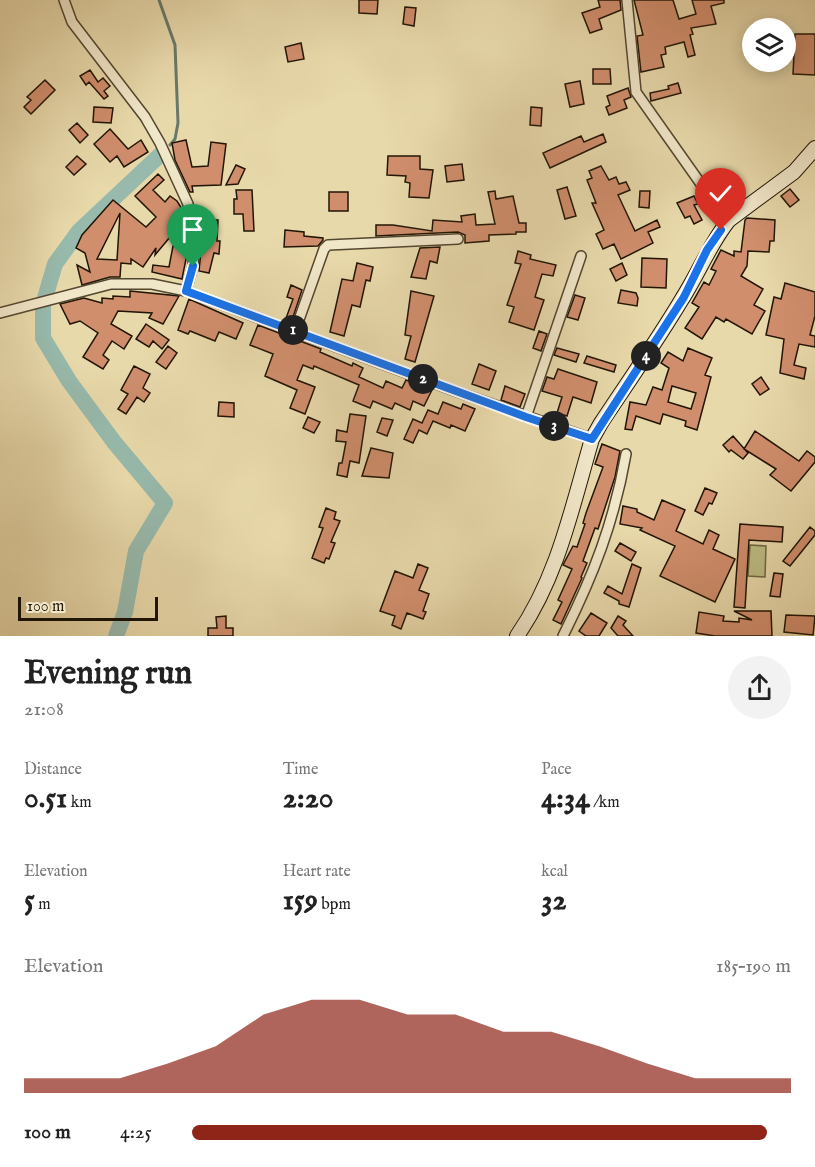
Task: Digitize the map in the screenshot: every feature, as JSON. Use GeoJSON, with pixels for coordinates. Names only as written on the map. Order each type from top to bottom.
{"type":"FeatureCollection","features":[{"type":"Feature","properties":{"kind":"main road"},"geometry":{"type":"LineString","coordinates":[[518,636],[534,610],[556,561],[592,439],[684,297],[711,245],[729,220],[794,172],[815,147]]}},
{"type":"Feature","properties":{"kind":"street"},"geometry":{"type":"LineString","coordinates":[[64,0],[72,22],[145,117],[160,143],[188,204],[196,236],[186,291]]}},
{"type":"Feature","properties":{"kind":"street"},"geometry":{"type":"LineString","coordinates":[[627,0],[636,92],[729,220]]}},
{"type":"Feature","properties":{"kind":"street"},"geometry":{"type":"LineString","coordinates":[[295,331],[324,249],[330,244],[458,239]]}},
{"type":"Feature","properties":{"kind":"street"},"geometry":{"type":"LineString","coordinates":[[526,417],[581,256]]}},
{"type":"Feature","properties":{"kind":"street"},"geometry":{"type":"LineString","coordinates":[[0,313],[111,284],[152,284],[186,291],[526,417],[592,439]]}},
{"type":"Feature","properties":{"kind":"street"},"geometry":{"type":"LineString","coordinates":[[563,636],[600,557],[608,533],[626,454]]}},
{"type":"Feature","properties":{"kind":"green space"},"geometry":{"type":"Polygon","coordinates":[[[750,545],[766,546],[765,577],[748,576],[750,545]]]}},
{"type":"Feature","properties":{"kind":"building"},"geometry":{"type":"Polygon","coordinates":[[[359,0],[378,0],[377,14],[359,13],[359,0]]]}},
{"type":"Feature","properties":{"kind":"building"},"geometry":{"type":"Polygon","coordinates":[[[598,0],[620,0],[621,10],[599,19],[602,29],[590,33],[582,13],[600,7],[598,0]]]}},
{"type":"Feature","properties":{"kind":"building"},"geometry":{"type":"Polygon","coordinates":[[[634,0],[673,0],[679,19],[696,14],[692,0],[724,0],[724,3],[711,6],[716,24],[691,28],[693,34],[690,35],[695,55],[688,57],[684,42],[665,47],[666,54],[661,55],[664,67],[641,72],[637,36],[643,35],[634,0]]]}},
{"type":"Feature","properties":{"kind":"building"},"geometry":{"type":"Polygon","coordinates":[[[405,7],[416,8],[414,26],[403,24],[405,7]]]}},
{"type":"Feature","properties":{"kind":"building"},"geometry":{"type":"Polygon","coordinates":[[[796,34],[815,34],[815,75],[793,74],[796,72],[796,34]]]}},
{"type":"Feature","properties":{"kind":"building"},"geometry":{"type":"Polygon","coordinates":[[[301,43],[304,59],[288,62],[285,47],[301,43]]]}},
{"type":"Feature","properties":{"kind":"building"},"geometry":{"type":"Polygon","coordinates":[[[593,69],[610,69],[611,84],[593,84],[593,69]]]}},
{"type":"Feature","properties":{"kind":"building"},"geometry":{"type":"Polygon","coordinates":[[[90,70],[98,82],[103,78],[110,86],[104,91],[108,96],[104,99],[89,82],[86,85],[80,76],[90,70]]]}},
{"type":"Feature","properties":{"kind":"building"},"geometry":{"type":"Polygon","coordinates":[[[45,80],[55,90],[31,114],[24,107],[31,100],[27,97],[45,80]]]}},
{"type":"Feature","properties":{"kind":"building"},"geometry":{"type":"Polygon","coordinates":[[[580,81],[584,104],[570,107],[565,84],[580,81]]]}},
{"type":"Feature","properties":{"kind":"building"},"geometry":{"type":"Polygon","coordinates":[[[678,83],[681,93],[651,101],[650,93],[669,89],[668,86],[678,83]]]}},
{"type":"Feature","properties":{"kind":"building"},"geometry":{"type":"Polygon","coordinates":[[[628,88],[631,97],[624,100],[627,108],[609,115],[606,107],[610,105],[607,96],[628,88]]]}},
{"type":"Feature","properties":{"kind":"building"},"geometry":{"type":"Polygon","coordinates":[[[94,107],[113,108],[111,123],[93,122],[94,107]]]}},
{"type":"Feature","properties":{"kind":"building"},"geometry":{"type":"Polygon","coordinates":[[[531,107],[542,108],[541,126],[530,125],[531,107]]]}},
{"type":"Feature","properties":{"kind":"building"},"geometry":{"type":"Polygon","coordinates":[[[77,123],[88,135],[80,143],[69,130],[77,123]]]}},
{"type":"Feature","properties":{"kind":"building"},"geometry":{"type":"Polygon","coordinates":[[[110,129],[128,149],[141,140],[148,152],[124,167],[117,156],[110,162],[94,144],[110,129]]]}},
{"type":"Feature","properties":{"kind":"building"},"geometry":{"type":"Polygon","coordinates":[[[603,134],[606,142],[550,168],[543,153],[581,136],[584,142],[603,134]]]}},
{"type":"Feature","properties":{"kind":"building"},"geometry":{"type":"Polygon","coordinates":[[[186,140],[192,167],[208,166],[211,142],[226,144],[221,185],[192,186],[193,192],[190,192],[175,160],[172,143],[186,140]]]}},
{"type":"Feature","properties":{"kind":"building"},"geometry":{"type":"Polygon","coordinates":[[[77,156],[86,164],[74,175],[66,167],[77,156]]]}},
{"type":"Feature","properties":{"kind":"building"},"geometry":{"type":"Polygon","coordinates":[[[388,156],[420,156],[420,169],[433,170],[429,198],[409,197],[410,183],[405,182],[406,176],[387,175],[388,156]]]}},
{"type":"Feature","properties":{"kind":"building"},"geometry":{"type":"Polygon","coordinates":[[[462,164],[464,180],[447,182],[445,166],[462,164]]]}},
{"type":"Feature","properties":{"kind":"building"},"geometry":{"type":"Polygon","coordinates":[[[236,165],[245,169],[238,184],[226,185],[236,165]]]}},
{"type":"Feature","properties":{"kind":"building"},"geometry":{"type":"Polygon","coordinates":[[[601,166],[609,180],[616,177],[619,184],[626,182],[630,190],[618,195],[635,231],[657,220],[660,227],[648,232],[653,243],[621,259],[614,244],[603,249],[596,234],[604,230],[592,203],[596,203],[587,180],[592,178],[589,171],[601,166]]]}},
{"type":"Feature","properties":{"kind":"building"},"geometry":{"type":"Polygon","coordinates":[[[158,174],[164,180],[153,190],[165,202],[170,196],[177,201],[182,209],[179,214],[185,219],[155,255],[156,248],[143,267],[131,259],[131,264],[121,263],[120,277],[110,277],[82,285],[77,265],[90,272],[85,253],[76,248],[82,235],[113,200],[146,227],[156,217],[135,196],[158,174]],[[120,213],[97,259],[117,260],[120,213]]]}},
{"type":"Feature","properties":{"kind":"building"},"geometry":{"type":"Polygon","coordinates":[[[567,187],[576,216],[565,219],[557,190],[567,187]]]}},
{"type":"Feature","properties":{"kind":"building"},"geometry":{"type":"Polygon","coordinates":[[[790,189],[799,200],[790,207],[781,196],[790,189]]]}},
{"type":"Feature","properties":{"kind":"building"},"geometry":{"type":"Polygon","coordinates":[[[236,190],[252,190],[254,231],[244,231],[243,214],[234,214],[236,190]]]}},
{"type":"Feature","properties":{"kind":"building"},"geometry":{"type":"Polygon","coordinates":[[[495,191],[496,199],[513,196],[519,223],[526,223],[526,232],[489,235],[489,241],[465,243],[465,235],[458,232],[376,236],[376,225],[393,225],[432,231],[433,220],[462,222],[461,216],[475,214],[476,225],[495,224],[488,192],[495,191]]]}},
{"type":"Feature","properties":{"kind":"building"},"geometry":{"type":"Polygon","coordinates":[[[640,191],[650,191],[649,208],[639,207],[640,191]]]}},
{"type":"Feature","properties":{"kind":"building"},"geometry":{"type":"Polygon","coordinates":[[[329,192],[348,192],[348,211],[329,211],[329,192]]]}},
{"type":"Feature","properties":{"kind":"building"},"geometry":{"type":"Polygon","coordinates":[[[694,196],[698,204],[694,205],[702,220],[694,224],[690,216],[685,218],[677,203],[694,196]]]}},
{"type":"Feature","properties":{"kind":"building"},"geometry":{"type":"Polygon","coordinates":[[[747,218],[775,220],[774,241],[770,241],[769,252],[748,251],[747,266],[741,276],[763,289],[754,305],[765,311],[752,334],[726,319],[724,322],[716,317],[702,339],[685,328],[699,307],[692,303],[704,282],[709,285],[716,271],[711,269],[721,250],[734,256],[734,251],[741,252],[747,218]]]}},
{"type":"Feature","properties":{"kind":"building"},"geometry":{"type":"Polygon","coordinates":[[[204,220],[218,220],[217,241],[220,241],[219,254],[214,253],[209,273],[199,271],[204,220]]]}},
{"type":"Feature","properties":{"kind":"building"},"geometry":{"type":"Polygon","coordinates":[[[285,230],[304,232],[304,236],[323,238],[323,240],[318,246],[284,247],[285,230]]]}},
{"type":"Feature","properties":{"kind":"building"},"geometry":{"type":"Polygon","coordinates":[[[173,246],[188,249],[182,279],[152,272],[153,265],[169,267],[173,246]]]}},
{"type":"Feature","properties":{"kind":"building"},"geometry":{"type":"Polygon","coordinates":[[[440,247],[437,263],[430,261],[426,279],[411,277],[420,248],[440,247]]]}},
{"type":"Feature","properties":{"kind":"building"},"geometry":{"type":"Polygon","coordinates":[[[518,251],[531,255],[530,259],[556,265],[553,276],[542,274],[535,297],[544,300],[534,330],[509,322],[514,307],[507,305],[521,264],[515,263],[518,251]]]}},
{"type":"Feature","properties":{"kind":"building"},"geometry":{"type":"Polygon","coordinates":[[[642,258],[667,259],[666,288],[641,287],[642,258]]]}},
{"type":"Feature","properties":{"kind":"building"},"geometry":{"type":"Polygon","coordinates":[[[357,263],[373,267],[370,281],[366,280],[360,307],[352,305],[344,336],[330,332],[342,279],[353,281],[357,263]]]}},
{"type":"Feature","properties":{"kind":"building"},"geometry":{"type":"Polygon","coordinates":[[[622,263],[627,275],[616,281],[610,269],[622,263]]]}},
{"type":"Feature","properties":{"kind":"building"},"geometry":{"type":"Polygon","coordinates":[[[785,283],[815,292],[815,316],[810,335],[815,336],[815,347],[799,344],[794,365],[806,368],[804,379],[780,373],[784,339],[766,335],[774,297],[781,299],[785,283]]]}},
{"type":"Feature","properties":{"kind":"building"},"geometry":{"type":"Polygon","coordinates":[[[291,285],[302,290],[291,323],[285,321],[293,299],[287,297],[291,285]]]}},
{"type":"Feature","properties":{"kind":"building"},"geometry":{"type":"Polygon","coordinates":[[[621,290],[636,293],[637,306],[618,303],[621,290]]]}},
{"type":"Feature","properties":{"kind":"building"},"geometry":{"type":"Polygon","coordinates":[[[130,291],[179,296],[163,324],[149,318],[152,313],[118,311],[111,324],[132,336],[124,349],[112,341],[103,355],[109,360],[103,369],[83,357],[98,333],[80,321],[70,324],[60,304],[84,298],[102,303],[102,298],[130,297],[130,291]]]}},
{"type":"Feature","properties":{"kind":"building"},"geometry":{"type":"Polygon","coordinates":[[[411,291],[434,296],[415,362],[405,359],[411,336],[405,335],[411,291]]]}},
{"type":"Feature","properties":{"kind":"building"},"geometry":{"type":"Polygon","coordinates":[[[575,295],[585,298],[578,320],[567,317],[575,295]]]}},
{"type":"Feature","properties":{"kind":"building"},"geometry":{"type":"Polygon","coordinates":[[[189,299],[243,323],[236,339],[219,332],[215,341],[190,331],[188,334],[178,330],[189,299]]]}},
{"type":"Feature","properties":{"kind":"building"},"geometry":{"type":"Polygon","coordinates":[[[146,324],[169,340],[162,349],[153,341],[149,347],[136,339],[146,324]]]}},
{"type":"Feature","properties":{"kind":"building"},"geometry":{"type":"Polygon","coordinates":[[[258,325],[321,349],[320,352],[352,366],[353,363],[363,368],[359,377],[383,388],[386,381],[402,388],[406,380],[432,390],[424,406],[413,401],[410,410],[395,403],[392,409],[373,401],[370,408],[353,401],[359,385],[314,366],[313,369],[303,365],[297,380],[315,387],[305,414],[290,408],[297,390],[265,376],[273,354],[250,345],[258,325]]]}},
{"type":"Feature","properties":{"kind":"building"},"geometry":{"type":"Polygon","coordinates":[[[539,331],[547,334],[541,351],[533,348],[539,331]]]}},
{"type":"Feature","properties":{"kind":"building"},"geometry":{"type":"Polygon","coordinates":[[[168,346],[177,353],[166,369],[156,362],[168,346]]]}},
{"type":"Feature","properties":{"kind":"building"},"geometry":{"type":"Polygon","coordinates":[[[557,348],[579,354],[576,362],[554,355],[557,348]]]}},
{"type":"Feature","properties":{"kind":"building"},"geometry":{"type":"Polygon","coordinates":[[[688,348],[712,358],[705,375],[711,377],[697,430],[685,426],[686,421],[663,414],[660,424],[636,416],[632,430],[625,429],[630,402],[646,405],[653,387],[662,390],[669,368],[661,363],[668,352],[683,361],[688,348]],[[672,386],[668,402],[691,409],[696,393],[672,386]]]}},
{"type":"Feature","properties":{"kind":"building"},"geometry":{"type":"Polygon","coordinates":[[[587,356],[616,365],[614,372],[584,363],[587,356]]]}},
{"type":"Feature","properties":{"kind":"building"},"geometry":{"type":"Polygon","coordinates":[[[479,364],[496,371],[489,390],[472,384],[479,364]]]}},
{"type":"Feature","properties":{"kind":"building"},"geometry":{"type":"Polygon","coordinates":[[[134,366],[150,374],[143,388],[150,393],[144,402],[137,397],[126,414],[118,409],[128,394],[121,390],[134,366]]]}},
{"type":"Feature","properties":{"kind":"building"},"geometry":{"type":"Polygon","coordinates":[[[558,369],[597,382],[591,403],[573,397],[567,416],[557,413],[562,397],[542,391],[547,377],[554,379],[558,369]]]}},
{"type":"Feature","properties":{"kind":"building"},"geometry":{"type":"Polygon","coordinates":[[[761,377],[769,389],[760,395],[752,384],[761,377]]]}},
{"type":"Feature","properties":{"kind":"building"},"geometry":{"type":"Polygon","coordinates":[[[505,386],[525,394],[520,407],[501,400],[505,386]]]}},
{"type":"Feature","properties":{"kind":"building"},"geometry":{"type":"Polygon","coordinates":[[[219,402],[234,403],[234,417],[218,416],[219,402]]]}},
{"type":"Feature","properties":{"kind":"building"},"geometry":{"type":"Polygon","coordinates":[[[443,402],[461,409],[463,404],[475,409],[465,431],[433,421],[427,434],[419,430],[413,443],[404,439],[413,419],[422,423],[428,410],[438,414],[443,402]]]}},
{"type":"Feature","properties":{"kind":"building"},"geometry":{"type":"Polygon","coordinates":[[[350,414],[366,416],[359,463],[350,461],[347,477],[337,475],[346,442],[336,441],[337,430],[347,432],[350,414]]]}},
{"type":"Feature","properties":{"kind":"building"},"geometry":{"type":"Polygon","coordinates":[[[308,417],[320,422],[314,433],[303,428],[308,417]]]}},
{"type":"Feature","properties":{"kind":"building"},"geometry":{"type":"Polygon","coordinates":[[[382,418],[393,420],[387,436],[377,432],[382,418]]]}},
{"type":"Feature","properties":{"kind":"building"},"geometry":{"type":"Polygon","coordinates":[[[755,431],[799,461],[807,451],[815,457],[815,462],[791,491],[770,475],[776,469],[744,449],[755,431]]]}},
{"type":"Feature","properties":{"kind":"building"},"geometry":{"type":"Polygon","coordinates":[[[733,436],[748,453],[743,459],[731,450],[729,452],[723,445],[733,436]]]}},
{"type":"Feature","properties":{"kind":"building"},"geometry":{"type":"Polygon","coordinates":[[[602,444],[620,451],[615,477],[598,529],[595,528],[583,561],[587,563],[582,578],[561,624],[553,620],[562,602],[558,600],[572,569],[563,565],[573,546],[577,547],[585,524],[583,523],[586,513],[603,467],[595,464],[602,444]]]}},
{"type":"Feature","properties":{"kind":"building"},"geometry":{"type":"Polygon","coordinates":[[[371,448],[393,453],[389,478],[362,476],[371,448]]]}},
{"type":"Feature","properties":{"kind":"building"},"geometry":{"type":"Polygon","coordinates":[[[705,488],[717,493],[703,515],[695,511],[705,488]]]}},
{"type":"Feature","properties":{"kind":"building"},"geometry":{"type":"Polygon","coordinates":[[[662,500],[685,510],[676,531],[703,544],[709,530],[719,535],[713,549],[735,559],[715,602],[660,576],[675,546],[640,530],[642,528],[620,524],[623,506],[637,509],[637,512],[654,520],[662,500]]]}},
{"type":"Feature","properties":{"kind":"building"},"geometry":{"type":"Polygon","coordinates":[[[326,508],[336,512],[334,519],[340,521],[331,542],[335,543],[329,559],[326,558],[324,563],[312,558],[323,528],[319,527],[326,508]]]}},
{"type":"Feature","properties":{"kind":"building"},"geometry":{"type":"Polygon","coordinates":[[[740,524],[783,527],[782,542],[749,540],[745,608],[734,607],[740,524]]]}},
{"type":"Feature","properties":{"kind":"building"},"geometry":{"type":"Polygon","coordinates":[[[810,527],[815,531],[815,535],[790,566],[783,561],[810,527]]]}},
{"type":"Feature","properties":{"kind":"building"},"geometry":{"type":"Polygon","coordinates":[[[620,543],[636,552],[631,561],[615,551],[620,543]]]}},
{"type":"Feature","properties":{"kind":"building"},"geometry":{"type":"Polygon","coordinates":[[[418,564],[428,568],[419,590],[429,594],[423,611],[426,612],[423,619],[407,613],[401,629],[392,625],[395,616],[380,611],[395,571],[413,578],[418,564]]]}},
{"type":"Feature","properties":{"kind":"building"},"geometry":{"type":"Polygon","coordinates":[[[632,564],[641,568],[629,607],[619,604],[619,601],[604,593],[608,586],[622,594],[632,564]]]}},
{"type":"Feature","properties":{"kind":"building"},"geometry":{"type":"Polygon","coordinates":[[[774,573],[783,574],[780,597],[770,596],[774,573]]]}},
{"type":"Feature","properties":{"kind":"building"},"geometry":{"type":"Polygon","coordinates":[[[734,611],[771,611],[772,636],[715,636],[696,633],[699,612],[724,616],[723,621],[739,622],[739,618],[752,620],[734,611]]]}},
{"type":"Feature","properties":{"kind":"building"},"geometry":{"type":"Polygon","coordinates":[[[591,613],[607,623],[599,636],[586,636],[579,631],[591,613]]]}},
{"type":"Feature","properties":{"kind":"building"},"geometry":{"type":"Polygon","coordinates":[[[786,615],[815,616],[813,635],[784,632],[786,615]]]}},
{"type":"Feature","properties":{"kind":"building"},"geometry":{"type":"Polygon","coordinates":[[[226,616],[226,628],[233,628],[233,636],[208,636],[208,628],[217,628],[216,617],[226,616]]]}},
{"type":"Feature","properties":{"kind":"building"},"geometry":{"type":"Polygon","coordinates":[[[618,616],[626,621],[623,625],[633,636],[618,636],[611,628],[618,616]]]}},
{"type":"Feature","properties":{"kind":"waterway"},"geometry":{"type":"LineString","coordinates":[[159,0],[175,45],[178,123],[175,139],[170,145]]}},
{"type":"Feature","properties":{"kind":"waterway"},"geometry":{"type":"LineString","coordinates":[[45,298],[55,264],[79,231],[161,154]]}},
{"type":"Feature","properties":{"kind":"waterway"},"geometry":{"type":"LineString","coordinates":[[43,306],[43,338],[69,381],[114,442],[165,503],[136,551],[125,612],[116,636]]}},
{"type":"Feature","properties":{"kind":"route"},"geometry":{"type":"LineString","coordinates":[[193,266],[186,291],[526,417],[592,439],[684,297],[707,250],[721,230]]}}]}
